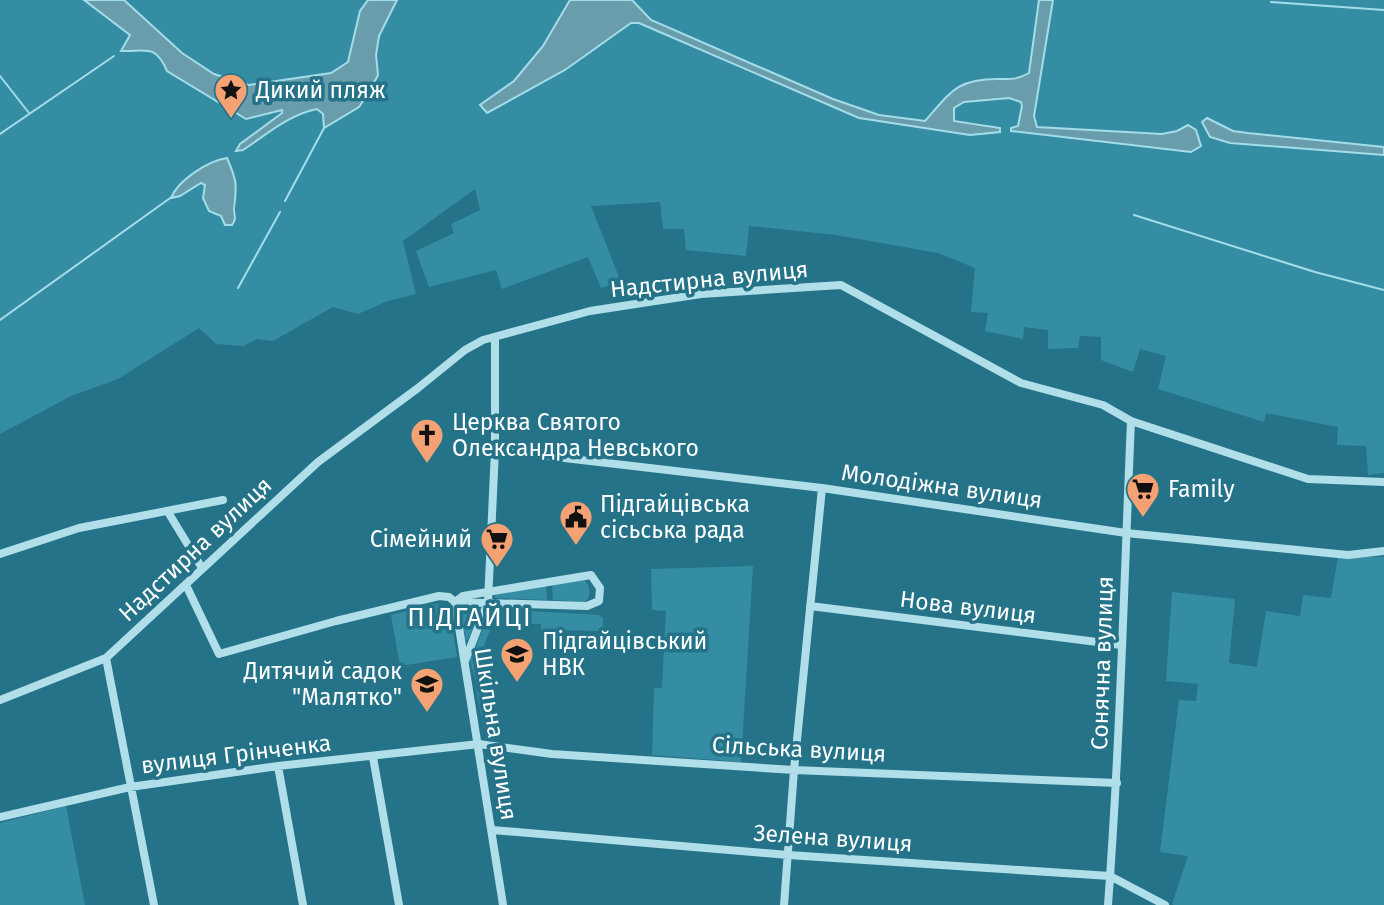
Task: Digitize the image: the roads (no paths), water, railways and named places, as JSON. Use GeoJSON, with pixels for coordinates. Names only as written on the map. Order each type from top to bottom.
{"type":"FeatureCollection","features":[{"type":"Feature","properties":{"kind":"street","name":"Надстирна вулиця"},"geometry":{"type":"LineString","coordinates":[[0,700],[106,658],[318,462],[418,388],[464,350],[483,340],[590,311],[701,294],[841,285],[1021,383],[1103,405],[1131,422],[1308,479],[1370,484],[1384,482]]}},
{"type":"Feature","properties":{"kind":"street"},"geometry":{"type":"LineString","coordinates":[[465,661],[488,602],[495,450],[495,337]]}},
{"type":"Feature","properties":{"kind":"street","name":"Сонячна вулиця"},"geometry":{"type":"LineString","coordinates":[[1108,905],[1117,783],[1131,422]]}},
{"type":"Feature","properties":{"kind":"street","name":"Молодіжна вулиця"},"geometry":{"type":"LineString","coordinates":[[495,450],[822,488],[1126,533],[1348,555],[1384,551]]}},
{"type":"Feature","properties":{"kind":"street"},"geometry":{"type":"LineString","coordinates":[[784,905],[794,770],[822,488]]}},
{"type":"Feature","properties":{"kind":"street"},"geometry":{"type":"LineString","coordinates":[[0,554],[79,528],[223,500]]}},
{"type":"Feature","properties":{"kind":"street"},"geometry":{"type":"LineString","coordinates":[[168,512],[202,568]]}},
{"type":"Feature","properties":{"kind":"street"},"geometry":{"type":"LineString","coordinates":[[186,585],[219,654],[439,596],[449,597],[455,602],[587,607],[599,601],[600,587],[591,575],[488,591],[463,596],[455,602]]}},
{"type":"Feature","properties":{"kind":"street","name":"Шкільна вулиця"},"geometry":{"type":"LineString","coordinates":[[455,602],[503,905]]}},
{"type":"Feature","properties":{"kind":"street","name":"Нова вулиця"},"geometry":{"type":"LineString","coordinates":[[810,606],[1121,645]]}},
{"type":"Feature","properties":{"kind":"street"},"geometry":{"type":"LineString","coordinates":[[106,658],[154,905]]}},
{"type":"Feature","properties":{"kind":"street","name":"Сільська вулиця"},"geometry":{"type":"LineString","coordinates":[[479,744],[552,754],[794,770],[1117,783]]}},
{"type":"Feature","properties":{"kind":"street","name":"вулиця Грінченка"},"geometry":{"type":"LineString","coordinates":[[0,817],[130,787],[278,766],[479,744]]}},
{"type":"Feature","properties":{"kind":"street"},"geometry":{"type":"LineString","coordinates":[[373,757],[399,905]]}},
{"type":"Feature","properties":{"kind":"street"},"geometry":{"type":"LineString","coordinates":[[278,766],[303,905]]}},
{"type":"Feature","properties":{"kind":"street","name":"Зелена вулиця"},"geometry":{"type":"LineString","coordinates":[[492,830],[788,855],[1111,876],[1165,905]]}},
{"type":"Feature","properties":{"kind":"waterway"},"geometry":{"type":"LineString","coordinates":[[1271,2],[1384,10]]}},
{"type":"Feature","properties":{"kind":"waterway"},"geometry":{"type":"LineString","coordinates":[[0,134],[114,56]]}},
{"type":"Feature","properties":{"kind":"waterway"},"geometry":{"type":"LineString","coordinates":[[0,76],[29,113]]}},
{"type":"Feature","properties":{"kind":"waterway"},"geometry":{"type":"LineString","coordinates":[[285,201],[324,128]]}},
{"type":"Feature","properties":{"kind":"waterway"},"geometry":{"type":"LineString","coordinates":[[0,320],[173,196]]}},
{"type":"Feature","properties":{"kind":"waterway"},"geometry":{"type":"LineString","coordinates":[[238,288],[280,212]]}},
{"type":"Feature","properties":{"kind":"waterway"},"geometry":{"type":"LineString","coordinates":[[1134,215],[1315,272],[1384,290]]}},
{"type":"Feature","properties":{"kind":"place","name":"Дикий пляж"},"geometry":{"type":"Point","coordinates":[231,120]}},
{"type":"Feature","properties":{"kind":"place","name":"Церква Святого Олександра Невського"},"geometry":{"type":"Point","coordinates":[427,465]}},
{"type":"Feature","properties":{"kind":"place","name":"Family"},"geometry":{"type":"Point","coordinates":[1143,519]}},
{"type":"Feature","properties":{"kind":"place","name":"Підгайцівська сісьська рада"},"geometry":{"type":"Point","coordinates":[576,547]}},
{"type":"Feature","properties":{"kind":"place","name":"Сімейний"},"geometry":{"type":"Point","coordinates":[497,569]}},
{"type":"Feature","properties":{"kind":"place","name":"Підгайцівський НВК"},"geometry":{"type":"Point","coordinates":[517,684]}},
{"type":"Feature","properties":{"kind":"place","name":"Дитячий садок \"Малятко\""},"geometry":{"type":"Point","coordinates":[427,714]}},
{"type":"Feature","properties":{"kind":"district","name":"ПІДГАЙЦІ"},"geometry":{"type":"Point","coordinates":[470,617]}}]}
